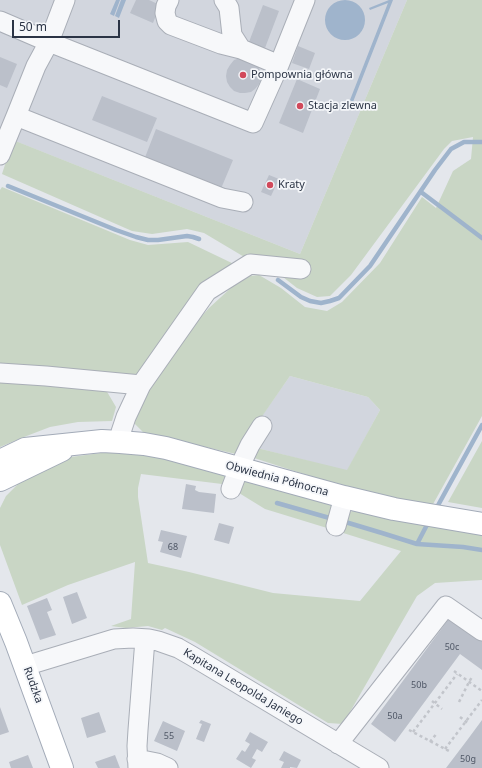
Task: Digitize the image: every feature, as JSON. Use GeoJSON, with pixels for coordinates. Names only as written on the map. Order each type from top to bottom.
{"type":"FeatureCollection","features":[{"type":"Feature","properties":{"kind":"main road","name":"Obwiednia Północna"},"geometry":{"type":"LineString","coordinates":[[0,461],[25,449],[102,441],[144,444],[166,448],[344,497],[407,512],[482,524]]}},
{"type":"Feature","properties":{"kind":"main road","name":"Obwiednia Północna"},"geometry":{"type":"LineString","coordinates":[[0,480],[72,445]]}},
{"type":"Feature","properties":{"kind":"main road","name":"Rudzka"},"geometry":{"type":"LineString","coordinates":[[0,603],[16,642],[62,768]]}},
{"type":"Feature","properties":{"kind":"street"},"geometry":{"type":"LineString","coordinates":[[0,155],[36,66],[49,42],[66,0]]}},
{"type":"Feature","properties":{"kind":"street"},"geometry":{"type":"LineString","coordinates":[[169,0],[166,6],[165,14],[167,21],[171,25],[221,44],[241,49],[279,65]]}},
{"type":"Feature","properties":{"kind":"street"},"geometry":{"type":"LineString","coordinates":[[224,0],[229,8],[232,35],[241,49]]}},
{"type":"Feature","properties":{"kind":"street"},"geometry":{"type":"LineString","coordinates":[[0,21],[253,123],[279,65],[305,0]]}},
{"type":"Feature","properties":{"kind":"street"},"geometry":{"type":"LineString","coordinates":[[16,116],[222,198],[243,202]]}},
{"type":"Feature","properties":{"kind":"street"},"geometry":{"type":"LineString","coordinates":[[120,442],[121,432],[126,417],[141,385],[207,291],[250,264],[301,269]]}},
{"type":"Feature","properties":{"kind":"street"},"geometry":{"type":"LineString","coordinates":[[0,373],[141,385]]}},
{"type":"Feature","properties":{"kind":"street"},"geometry":{"type":"LineString","coordinates":[[231,489],[250,445],[262,426]]}},
{"type":"Feature","properties":{"kind":"street"},"geometry":{"type":"LineString","coordinates":[[336,526],[344,497]]}},
{"type":"Feature","properties":{"kind":"street"},"geometry":{"type":"LineString","coordinates":[[338,744],[446,606],[482,631]]}},
{"type":"Feature","properties":{"kind":"street","name":"Kapitana Leopolda Janiego"},"geometry":{"type":"LineString","coordinates":[[25,666],[114,639],[128,638],[158,641],[192,656],[379,768]]}},
{"type":"Feature","properties":{"kind":"street"},"geometry":{"type":"LineString","coordinates":[[145,639],[139,708],[137,764],[157,763],[168,768]]}},
{"type":"Feature","properties":{"kind":"path"},"geometry":{"type":"LineString","coordinates":[[454,672],[482,691]]}},
{"type":"Feature","properties":{"kind":"path"},"geometry":{"type":"LineString","coordinates":[[413,732],[457,674]]}},
{"type":"Feature","properties":{"kind":"path"},"geometry":{"type":"LineString","coordinates":[[460,702],[472,677]]}},
{"type":"Feature","properties":{"kind":"path"},"geometry":{"type":"LineString","coordinates":[[444,749],[482,700]]}},
{"type":"Feature","properties":{"kind":"path"},"geometry":{"type":"LineString","coordinates":[[432,701],[442,709]]}},
{"type":"Feature","properties":{"kind":"path"},"geometry":{"type":"LineString","coordinates":[[460,717],[469,724]]}},
{"type":"Feature","properties":{"kind":"path"},"geometry":{"type":"LineString","coordinates":[[409,730],[448,751]]}},
{"type":"Feature","properties":{"kind":"path"},"geometry":{"type":"LineString","coordinates":[[430,742],[437,733]]}},
{"type":"Feature","properties":{"kind":"shaded area"},"geometry":{"type":"Polygon","coordinates":[[[0,0],[407,0],[300,254],[0,135],[0,0]]]}},
{"type":"Feature","properties":{"kind":"shaded area"},"geometry":{"type":"Polygon","coordinates":[[[290,376],[368,397],[380,410],[347,471],[257,448],[259,420],[290,376]]]}},
{"type":"Feature","properties":{"kind":"green space"},"geometry":{"type":"Polygon","coordinates":[[[407,0],[482,0],[482,416],[432,506],[347,488],[254,458],[257,448],[347,470],[380,410],[368,397],[290,376],[236,454],[144,433],[133,422],[138,406],[192,327],[209,308],[233,286],[249,276],[259,275],[281,288],[305,307],[327,311],[342,302],[380,263],[422,197],[436,208],[453,171],[471,159],[473,137],[452,141],[444,149],[351,275],[330,296],[317,297],[297,288],[274,270],[309,276],[309,264],[246,258],[204,233],[187,229],[152,234],[132,231],[2,174],[13,140],[300,254],[407,0]]]}},
{"type":"Feature","properties":{"kind":"green space"},"geometry":{"type":"Polygon","coordinates":[[[2,187],[130,240],[148,245],[188,242],[236,265],[138,380],[0,366],[0,190],[2,187]]]}},
{"type":"Feature","properties":{"kind":"green space"},"geometry":{"type":"Polygon","coordinates":[[[0,378],[106,390],[116,407],[112,421],[78,422],[50,427],[0,447],[0,378]]]}},
{"type":"Feature","properties":{"kind":"green space"},"geometry":{"type":"Polygon","coordinates":[[[482,441],[482,508],[448,502],[482,441]]]}},
{"type":"Feature","properties":{"kind":"green space"},"geometry":{"type":"Polygon","coordinates":[[[101,453],[146,453],[228,475],[222,484],[141,474],[138,497],[148,563],[273,593],[360,601],[401,551],[340,532],[345,516],[352,511],[482,533],[482,580],[435,583],[417,596],[343,724],[328,723],[195,642],[165,628],[162,630],[148,626],[126,628],[111,626],[131,619],[135,562],[68,585],[22,605],[0,545],[0,508],[6,496],[17,485],[15,478],[71,457],[101,453]]]}},
{"type":"Feature","properties":{"kind":"green space"},"geometry":{"type":"Polygon","coordinates":[[[243,480],[327,501],[334,506],[327,528],[265,509],[239,493],[243,480]]]}},
{"type":"Feature","properties":{"kind":"water"},"geometry":{"type":"Polygon","coordinates":[[[116,0],[120,0],[114,16],[110,14],[116,0]]]}},
{"type":"Feature","properties":{"kind":"water"},"geometry":{"type":"Polygon","coordinates":[[[121,0],[126,0],[119,18],[115,16],[121,0]]]}},
{"type":"Feature","properties":{"kind":"water"},"geometry":{"type":"Polygon","coordinates":[[[349,0],[356,3],[362,9],[365,20],[364,28],[356,37],[349,40],[341,40],[334,37],[326,28],[325,16],[328,9],[337,1],[349,0]]]}},
{"type":"Feature","properties":{"kind":"water"},"geometry":{"type":"Polygon","coordinates":[[[389,0],[393,0],[353,102],[350,100],[388,3],[370,10],[369,8],[389,0]]]}},
{"type":"Feature","properties":{"kind":"building"},"geometry":{"type":"Polygon","coordinates":[[[136,0],[149,0],[160,5],[153,23],[130,13],[136,0]]]}},
{"type":"Feature","properties":{"kind":"building"},"geometry":{"type":"Polygon","coordinates":[[[263,5],[279,11],[265,48],[249,42],[263,5]]]}},
{"type":"Feature","properties":{"kind":"building"},"geometry":{"type":"Polygon","coordinates":[[[298,46],[315,53],[309,69],[292,63],[298,46]]]}},
{"type":"Feature","properties":{"kind":"building"},"geometry":{"type":"Polygon","coordinates":[[[0,57],[17,64],[7,88],[0,85],[0,57]]]}},
{"type":"Feature","properties":{"kind":"building","name":"Pompownia główna"},"geometry":{"type":"Polygon","coordinates":[[[240,58],[256,63],[261,73],[259,84],[251,92],[240,93],[234,91],[227,82],[227,70],[234,60],[240,58]]]}},
{"type":"Feature","properties":{"kind":"building","name":"Stacja zlewna"},"geometry":{"type":"Polygon","coordinates":[[[297,79],[320,89],[303,133],[279,123],[297,79]]]}},
{"type":"Feature","properties":{"kind":"building"},"geometry":{"type":"Polygon","coordinates":[[[102,96],[157,118],[147,142],[92,120],[102,96]]]}},
{"type":"Feature","properties":{"kind":"building"},"geometry":{"type":"Polygon","coordinates":[[[156,129],[233,160],[220,191],[144,160],[156,129]]]}},
{"type":"Feature","properties":{"kind":"building","name":"Kraty"},"geometry":{"type":"Polygon","coordinates":[[[269,175],[279,179],[271,196],[261,192],[269,175]]]}},
{"type":"Feature","properties":{"kind":"building"},"geometry":{"type":"Polygon","coordinates":[[[186,484],[196,486],[195,490],[199,492],[216,494],[214,513],[182,509],[186,484]]]}},
{"type":"Feature","properties":{"kind":"building"},"geometry":{"type":"Polygon","coordinates":[[[219,523],[234,527],[229,544],[214,540],[219,523]]]}},
{"type":"Feature","properties":{"kind":"building"},"geometry":{"type":"Polygon","coordinates":[[[161,530],[187,536],[181,558],[160,552],[163,542],[158,541],[161,530]]]}},
{"type":"Feature","properties":{"kind":"building"},"geometry":{"type":"Polygon","coordinates":[[[77,592],[87,618],[72,624],[63,597],[77,592]]]}},
{"type":"Feature","properties":{"kind":"building"},"geometry":{"type":"Polygon","coordinates":[[[47,598],[52,610],[47,612],[56,635],[40,640],[27,606],[47,598]]]}},
{"type":"Feature","properties":{"kind":"building"},"geometry":{"type":"Polygon","coordinates":[[[451,616],[482,639],[482,670],[460,654],[395,742],[371,724],[451,616]]]}},
{"type":"Feature","properties":{"kind":"building"},"geometry":{"type":"Polygon","coordinates":[[[0,707],[9,732],[0,735],[0,707]]]}},
{"type":"Feature","properties":{"kind":"building"},"geometry":{"type":"Polygon","coordinates":[[[99,712],[106,732],[87,738],[81,718],[99,712]]]}},
{"type":"Feature","properties":{"kind":"building"},"geometry":{"type":"Polygon","coordinates":[[[201,720],[211,724],[204,742],[196,739],[202,724],[199,723],[201,720]]]}},
{"type":"Feature","properties":{"kind":"building"},"geometry":{"type":"Polygon","coordinates":[[[482,720],[482,768],[446,768],[468,739],[482,720]]]}},
{"type":"Feature","properties":{"kind":"building"},"geometry":{"type":"Polygon","coordinates":[[[163,721],[185,731],[177,751],[154,741],[163,721]]]}},
{"type":"Feature","properties":{"kind":"building"},"geometry":{"type":"Polygon","coordinates":[[[250,732],[268,742],[262,752],[257,749],[252,758],[256,760],[251,768],[236,759],[242,750],[245,752],[250,744],[245,741],[250,732]]]}},
{"type":"Feature","properties":{"kind":"building"},"geometry":{"type":"Polygon","coordinates":[[[284,751],[301,760],[297,768],[281,768],[284,762],[279,760],[284,751]]]}},
{"type":"Feature","properties":{"kind":"building"},"geometry":{"type":"Polygon","coordinates":[[[28,755],[33,768],[11,768],[9,762],[28,755]]]}},
{"type":"Feature","properties":{"kind":"building"},"geometry":{"type":"Polygon","coordinates":[[[115,755],[120,768],[98,768],[95,762],[115,755]]]}},
{"type":"Feature","properties":{"kind":"waterway"},"geometry":{"type":"LineString","coordinates":[[278,280],[301,297],[310,301],[321,303],[339,298],[370,266],[435,170],[451,149],[464,142],[482,142]]}},
{"type":"Feature","properties":{"kind":"waterway"},"geometry":{"type":"LineString","coordinates":[[8,186],[136,237],[148,240],[187,236],[199,239]]}},
{"type":"Feature","properties":{"kind":"waterway"},"geometry":{"type":"LineString","coordinates":[[421,192],[482,238]]}},
{"type":"Feature","properties":{"kind":"waterway"},"geometry":{"type":"LineString","coordinates":[[436,509],[482,425]]}},
{"type":"Feature","properties":{"kind":"waterway"},"geometry":{"type":"LineString","coordinates":[[277,503],[333,519]]}},
{"type":"Feature","properties":{"kind":"waterway"},"geometry":{"type":"LineString","coordinates":[[342,521],[417,544],[463,547],[482,550]]}},
{"type":"Feature","properties":{"kind":"waterway"},"geometry":{"type":"LineString","coordinates":[[417,544],[429,521]]}},
{"type":"Feature","properties":{"kind":"place","name":"Pompownia główna"},"geometry":{"type":"Point","coordinates":[243,75]}},
{"type":"Feature","properties":{"kind":"place","name":"Stacja zlewna"},"geometry":{"type":"Point","coordinates":[300,106]}},
{"type":"Feature","properties":{"kind":"place","name":"Kraty"},"geometry":{"type":"Point","coordinates":[270,185]}}]}
